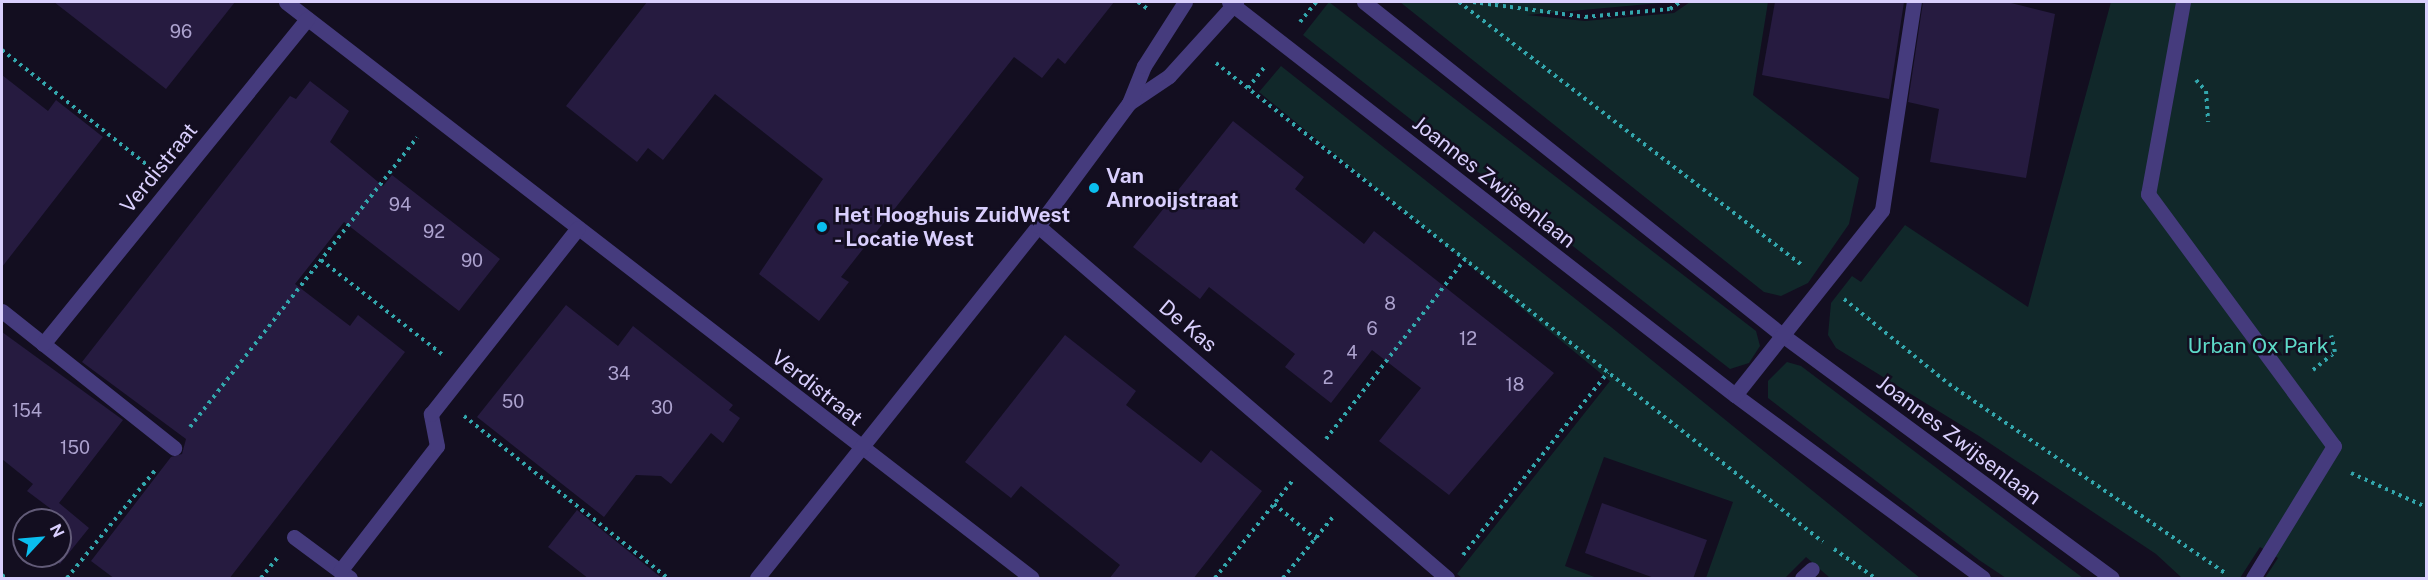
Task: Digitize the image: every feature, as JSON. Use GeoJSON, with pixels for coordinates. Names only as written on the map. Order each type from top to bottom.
{"type":"FeatureCollection","features":[{"type":"Feature","properties":{"kind":"street","name":"Verdistraat"},"geometry":{"type":"LineString","coordinates":[[286,2],[1032,579]]}},
{"type":"Feature","properties":{"kind":"street"},"geometry":{"type":"LineString","coordinates":[[757,579],[859,447],[1038,226],[1129,103],[1144,66],[1185,2]]}},
{"type":"Feature","properties":{"kind":"street","name":"Joannes Zwijsenlaan"},"geometry":{"type":"LineString","coordinates":[[1364,2],[1781,334],[2112,579]]}},
{"type":"Feature","properties":{"kind":"street"},"geometry":{"type":"LineString","coordinates":[[1735,395],[1881,210],[1914,2]]}},
{"type":"Feature","properties":{"kind":"street"},"geometry":{"type":"LineString","coordinates":[[2183,2],[2148,194],[2332,442],[2328,462],[2253,579]]}},
{"type":"Feature","properties":{"kind":"street"},"geometry":{"type":"LineString","coordinates":[[1129,103],[1197,48],[1233,3]]}},
{"type":"Feature","properties":{"kind":"street","name":"Joannes Zwijsenlaan"},"geometry":{"type":"LineString","coordinates":[[1233,3],[1735,395],[1983,579]]}},
{"type":"Feature","properties":{"kind":"street","name":"Verdistraat"},"geometry":{"type":"LineString","coordinates":[[43,344],[308,19]]}},
{"type":"Feature","properties":{"kind":"street","name":"De Kas"},"geometry":{"type":"LineString","coordinates":[[1038,226],[1353,494],[1446,578]]}},
{"type":"Feature","properties":{"kind":"street"},"geometry":{"type":"LineString","coordinates":[[294,537],[345,575],[437,446],[431,414],[578,228]]}},
{"type":"Feature","properties":{"kind":"street"},"geometry":{"type":"LineString","coordinates":[[2,311],[174,448]]}},
{"type":"Feature","properties":{"kind":"path"},"geometry":{"type":"LineString","coordinates":[[1473,2],[1585,17],[1670,9],[1680,2]]}},
{"type":"Feature","properties":{"kind":"path"},"geometry":{"type":"LineString","coordinates":[[1197,48],[1792,520],[1875,579]]}},
{"type":"Feature","properties":{"kind":"path"},"geometry":{"type":"LineString","coordinates":[[2,50],[172,185]]}},
{"type":"Feature","properties":{"kind":"path"},"geometry":{"type":"LineString","coordinates":[[67,579],[174,448],[433,116]]}},
{"type":"Feature","properties":{"kind":"path"},"geometry":{"type":"LineString","coordinates":[[1215,579],[1465,259]]}},
{"type":"Feature","properties":{"kind":"path"},"geometry":{"type":"LineString","coordinates":[[321,260],[464,372]]}},
{"type":"Feature","properties":{"kind":"path"},"geometry":{"type":"LineString","coordinates":[[2291,387],[2335,352],[2331,335]]}},
{"type":"Feature","properties":{"kind":"path"},"geometry":{"type":"LineString","coordinates":[[1446,578],[1608,372]]}},
{"type":"Feature","properties":{"kind":"path"},"geometry":{"type":"LineString","coordinates":[[443,399],[668,579]]}},
{"type":"Feature","properties":{"kind":"path"},"geometry":{"type":"LineString","coordinates":[[2328,462],[2427,507]]}},
{"type":"Feature","properties":{"kind":"path"},"geometry":{"type":"LineString","coordinates":[[1283,579],[1353,494]]}},
{"type":"Feature","properties":{"kind":"path"},"geometry":{"type":"LineString","coordinates":[[1274,504],[1316,539]]}},
{"type":"Feature","properties":{"kind":"path"},"geometry":{"type":"LineString","coordinates":[[2,575],[6,579]]}},
{"type":"Feature","properties":{"kind":"green space"},"geometry":{"type":"Polygon","coordinates":[[[1329,2],[1756,331],[1760,346],[1749,363],[1730,369],[1303,35],[1329,2]]]}},
{"type":"Feature","properties":{"kind":"green space"},"geometry":{"type":"Polygon","coordinates":[[[1400,2],[1671,2],[1527,15],[1585,21],[1674,13],[1690,2],[1768,2],[1753,95],[1859,178],[1849,224],[1808,283],[1781,296],[1764,292],[1400,2]]]}},
{"type":"Feature","properties":{"kind":"green space","name":"Urban Ox Park"},"geometry":{"type":"Polygon","coordinates":[[[2111,2],[2426,2],[2426,578],[2265,578],[2278,558],[2260,547],[2240,578],[2182,578],[2156,554],[1979,436],[1836,348],[1828,335],[1831,303],[1852,276],[1861,282],[1905,225],[2028,307],[2111,2]]]}},
{"type":"Feature","properties":{"kind":"green space"},"geometry":{"type":"Polygon","coordinates":[[[1281,66],[1611,327],[1920,578],[1830,578],[1806,557],[1785,578],[1706,578],[1733,502],[1604,457],[1565,566],[1597,578],[1462,578],[1457,574],[1610,381],[1259,92],[1281,66]]]}},
{"type":"Feature","properties":{"kind":"green space"},"geometry":{"type":"Polygon","coordinates":[[[1787,362],[1801,366],[2083,578],[2006,578],[1979,560],[1768,398],[1768,381],[1787,362]]]}},
{"type":"Feature","properties":{"kind":"building"},"geometry":{"type":"Polygon","coordinates":[[[54,2],[235,2],[166,89],[54,2]]]}},
{"type":"Feature","properties":{"kind":"building"},"geometry":{"type":"Polygon","coordinates":[[[647,2],[1114,2],[1065,64],[1058,58],[1042,78],[1014,57],[841,277],[849,282],[819,321],[759,274],[823,179],[715,94],[663,160],[648,148],[637,162],[566,106],[647,2]]]}},
{"type":"Feature","properties":{"kind":"building"},"geometry":{"type":"Polygon","coordinates":[[[1775,2],[1904,2],[1889,99],[1762,75],[1775,2]]]}},
{"type":"Feature","properties":{"kind":"building"},"geometry":{"type":"Polygon","coordinates":[[[1923,2],[2007,2],[2055,14],[2026,178],[1930,162],[1939,109],[1908,102],[1923,2]]]}},
{"type":"Feature","properties":{"kind":"building"},"geometry":{"type":"Polygon","coordinates":[[[2,75],[48,111],[56,100],[103,137],[2,267],[2,75]]]}},
{"type":"Feature","properties":{"kind":"building"},"geometry":{"type":"Polygon","coordinates":[[[310,81],[349,111],[330,142],[383,186],[392,175],[500,259],[459,311],[344,222],[295,284],[350,326],[358,315],[405,352],[229,579],[115,579],[91,561],[171,457],[182,454],[186,439],[82,362],[290,96],[296,99],[310,81]]]}},
{"type":"Feature","properties":{"kind":"building"},"geometry":{"type":"Polygon","coordinates":[[[1233,121],[1304,177],[1295,189],[1364,244],[1374,231],[1554,373],[1449,495],[1379,441],[1421,388],[1372,350],[1331,403],[1285,367],[1295,354],[1209,287],[1200,299],[1133,247],[1233,121]]]}},
{"type":"Feature","properties":{"kind":"building"},"geometry":{"type":"Polygon","coordinates":[[[566,305],[618,346],[633,326],[733,405],[729,410],[740,418],[723,443],[711,433],[671,484],[661,476],[636,475],[604,517],[477,417],[566,305]]]}},
{"type":"Feature","properties":{"kind":"building"},"geometry":{"type":"Polygon","coordinates":[[[2,332],[123,420],[59,503],[65,508],[50,508],[27,491],[33,484],[2,459],[2,332]]]}},
{"type":"Feature","properties":{"kind":"building"},"geometry":{"type":"Polygon","coordinates":[[[1065,335],[1136,391],[1126,405],[1201,463],[1211,450],[1262,491],[1193,579],[1109,579],[1120,565],[1021,486],[1011,498],[965,462],[1065,335]]]}},
{"type":"Feature","properties":{"kind":"building"},"geometry":{"type":"Polygon","coordinates":[[[1602,503],[1707,540],[1693,579],[1657,579],[1585,553],[1602,503]]]}},
{"type":"Feature","properties":{"kind":"building"},"geometry":{"type":"Polygon","coordinates":[[[577,510],[663,579],[589,579],[548,547],[577,510]]]}},
{"type":"Feature","properties":{"kind":"building"},"geometry":{"type":"Polygon","coordinates":[[[72,514],[89,528],[72,549],[72,514]]]}},
{"type":"Feature","properties":{"kind":"place","name":"Van Anrooijstraat"},"geometry":{"type":"Point","coordinates":[1094,188]}},
{"type":"Feature","properties":{"kind":"place","name":"Het Hooghuis ZuidWest - Locatie West"},"geometry":{"type":"Point","coordinates":[822,227]}}]}
